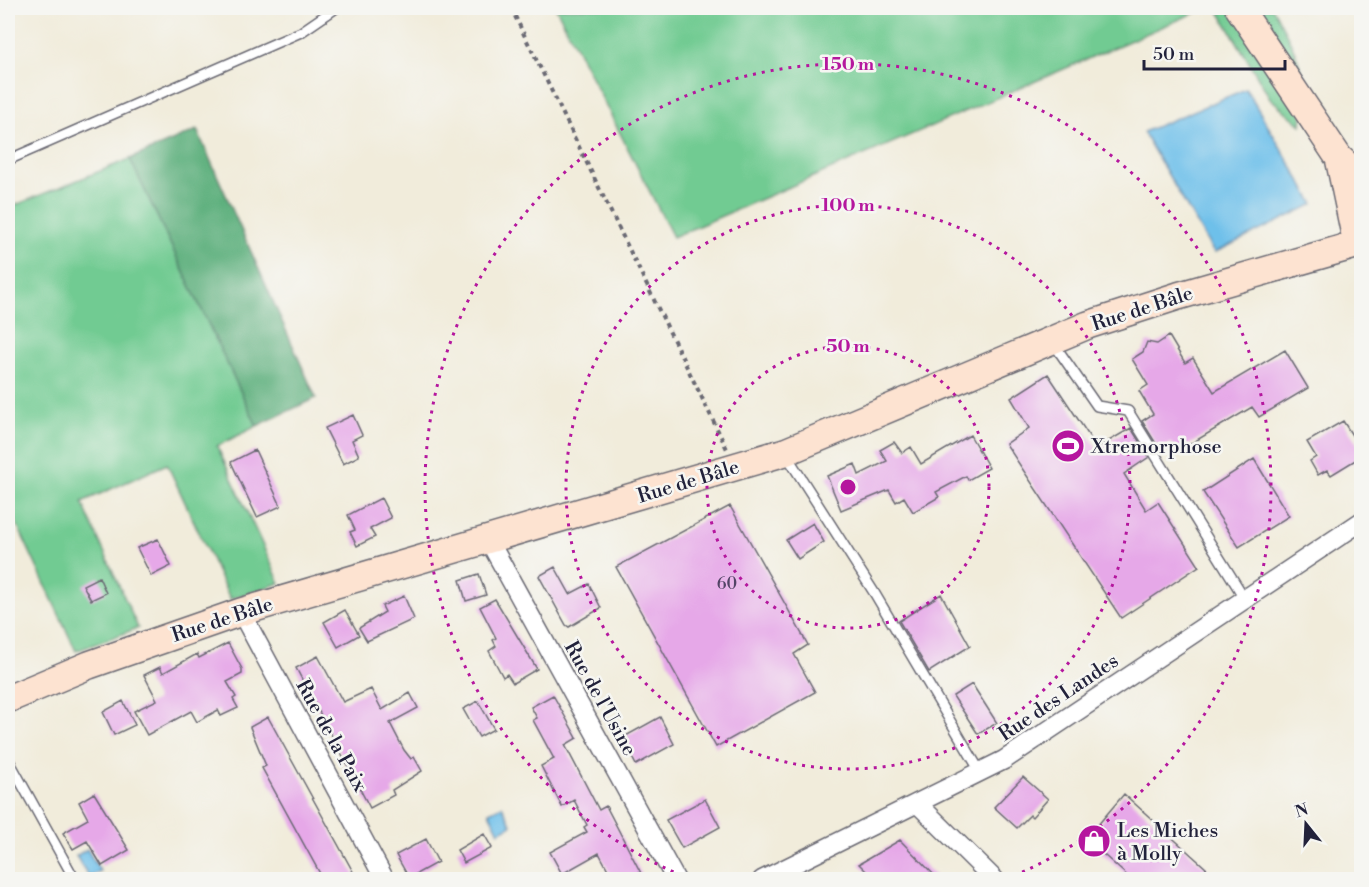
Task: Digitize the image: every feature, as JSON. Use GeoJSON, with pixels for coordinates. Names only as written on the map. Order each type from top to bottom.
{"type":"FeatureCollection","features":[{"type":"Feature","properties":{"kind":"street"},"geometry":{"type":"LineString","coordinates":[[1239,8],[1339,158],[1362,178]]}},
{"type":"Feature","properties":{"kind":"street"},"geometry":{"type":"LineString","coordinates":[[1339,158],[1359,244]]}},
{"type":"Feature","properties":{"kind":"street","name":"Rue de Bâle"},"geometry":{"type":"LineString","coordinates":[[8,699],[89,665],[241,612],[785,452],[1051,339],[1178,296],[1359,244]]}},
{"type":"Feature","properties":{"kind":"street","name":"Rue des Landes"},"geometry":{"type":"LineString","coordinates":[[762,879],[981,773],[1362,522]]}},
{"type":"Feature","properties":{"kind":"street","name":"Rue de l'Usine"},"geometry":{"type":"LineString","coordinates":[[488,539],[675,879]]}},
{"type":"Feature","properties":{"kind":"street","name":"Rue de la Paix"},"geometry":{"type":"LineString","coordinates":[[241,612],[385,879]]}},
{"type":"Feature","properties":{"kind":"street"},"geometry":{"type":"LineString","coordinates":[[918,804],[995,879]]}},
{"type":"Feature","properties":{"kind":"lane"},"geometry":{"type":"LineString","coordinates":[[8,160],[301,32],[336,8]]}},
{"type":"Feature","properties":{"kind":"lane"},"geometry":{"type":"LineString","coordinates":[[1051,339],[1096,406],[1128,411],[1245,599]]}},
{"type":"Feature","properties":{"kind":"lane"},"geometry":{"type":"LineString","coordinates":[[785,452],[874,594],[981,773]]}},
{"type":"Feature","properties":{"kind":"lane"},"geometry":{"type":"LineString","coordinates":[[8,759],[75,879]]}},
{"type":"Feature","properties":{"kind":"path"},"geometry":{"type":"LineString","coordinates":[[511,8],[735,467]]}},
{"type":"Feature","properties":{"kind":"green space"},"geometry":{"type":"Polygon","coordinates":[[[556,8],[1206,8],[673,237],[556,8]]]}},
{"type":"Feature","properties":{"kind":"green space"},"geometry":{"type":"Polygon","coordinates":[[[1217,8],[1271,8],[1274,10],[1290,41],[1302,76],[1301,125],[1270,98],[1217,8]]]}},
{"type":"Feature","properties":{"kind":"green space"},"geometry":{"type":"Polygon","coordinates":[[[197,130],[316,398],[257,426],[130,159],[197,130]]]}},
{"type":"Feature","properties":{"kind":"green space"},"geometry":{"type":"Polygon","coordinates":[[[130,159],[257,426],[217,446],[280,583],[230,599],[167,464],[82,502],[138,628],[76,651],[8,505],[8,208],[130,159]]]}},
{"type":"Feature","properties":{"kind":"water"},"geometry":{"type":"Polygon","coordinates":[[[1246,89],[1314,204],[1214,253],[1143,132],[1246,89]]]}},
{"type":"Feature","properties":{"kind":"water"},"geometry":{"type":"Polygon","coordinates":[[[502,806],[512,825],[499,832],[489,812],[502,806]]]}},
{"type":"Feature","properties":{"kind":"water"},"geometry":{"type":"Polygon","coordinates":[[[87,849],[100,871],[89,877],[76,856],[87,849]]]}},
{"type":"Feature","properties":{"kind":"building"},"geometry":{"type":"Polygon","coordinates":[[[1169,336],[1185,363],[1193,358],[1214,392],[1285,350],[1308,388],[1259,417],[1252,407],[1177,452],[1171,443],[1160,450],[1142,421],[1153,414],[1139,391],[1148,385],[1132,359],[1143,352],[1147,342],[1157,344],[1169,336]]]}},
{"type":"Feature","properties":{"kind":"building"},"geometry":{"type":"Polygon","coordinates":[[[1048,374],[1097,448],[1131,428],[1149,457],[1124,474],[1146,510],[1158,502],[1199,566],[1121,618],[1006,444],[1029,428],[1011,398],[1048,374]]]}},
{"type":"Feature","properties":{"kind":"building"},"geometry":{"type":"Polygon","coordinates":[[[353,415],[362,435],[352,440],[359,456],[343,464],[325,428],[353,415]]]}},
{"type":"Feature","properties":{"kind":"building"},"geometry":{"type":"Polygon","coordinates":[[[1343,421],[1362,451],[1362,456],[1331,475],[1327,470],[1318,475],[1310,461],[1316,457],[1307,442],[1343,421]]]}},
{"type":"Feature","properties":{"kind":"building"},"geometry":{"type":"Polygon","coordinates":[[[970,435],[989,468],[968,480],[966,476],[936,492],[939,497],[913,512],[904,497],[896,502],[889,490],[841,510],[827,476],[855,464],[859,475],[887,461],[880,450],[894,442],[902,453],[911,447],[921,464],[970,435]]]}},
{"type":"Feature","properties":{"kind":"building"},"geometry":{"type":"Polygon","coordinates":[[[255,450],[281,506],[257,517],[231,462],[255,450]]]}},
{"type":"Feature","properties":{"kind":"building"},"geometry":{"type":"Polygon","coordinates":[[[1254,459],[1289,516],[1239,547],[1203,492],[1254,459]]]}},
{"type":"Feature","properties":{"kind":"building"},"geometry":{"type":"Polygon","coordinates":[[[381,498],[391,518],[370,529],[375,537],[357,546],[350,532],[355,530],[348,515],[381,498]]]}},
{"type":"Feature","properties":{"kind":"building"},"geometry":{"type":"Polygon","coordinates":[[[730,506],[808,645],[794,654],[815,692],[716,747],[616,567],[730,506]]]}},
{"type":"Feature","properties":{"kind":"building"},"geometry":{"type":"Polygon","coordinates":[[[813,523],[824,542],[798,559],[786,540],[813,523]]]}},
{"type":"Feature","properties":{"kind":"building"},"geometry":{"type":"Polygon","coordinates":[[[158,539],[171,566],[151,576],[137,548],[158,539]]]}},
{"type":"Feature","properties":{"kind":"building"},"geometry":{"type":"Polygon","coordinates":[[[555,567],[570,594],[589,584],[601,608],[569,627],[566,625],[539,576],[555,567]]]}},
{"type":"Feature","properties":{"kind":"building"},"geometry":{"type":"Polygon","coordinates":[[[479,574],[486,595],[466,601],[460,580],[479,574]]]}},
{"type":"Feature","properties":{"kind":"building"},"geometry":{"type":"Polygon","coordinates":[[[99,577],[106,593],[91,600],[83,585],[99,577]]]}},
{"type":"Feature","properties":{"kind":"building"},"geometry":{"type":"Polygon","coordinates":[[[941,594],[970,646],[929,672],[899,621],[941,594]]]}},
{"type":"Feature","properties":{"kind":"building"},"geometry":{"type":"Polygon","coordinates":[[[404,596],[414,619],[367,641],[359,628],[385,612],[382,606],[404,596]]]}},
{"type":"Feature","properties":{"kind":"building"},"geometry":{"type":"Polygon","coordinates":[[[495,599],[537,669],[513,683],[507,674],[503,677],[489,651],[496,646],[493,640],[496,638],[480,607],[495,599]]]}},
{"type":"Feature","properties":{"kind":"building"},"geometry":{"type":"Polygon","coordinates":[[[345,610],[359,635],[338,647],[324,622],[345,610]]]}},
{"type":"Feature","properties":{"kind":"building"},"geometry":{"type":"Polygon","coordinates":[[[228,643],[242,669],[242,674],[227,682],[236,697],[233,699],[238,708],[221,716],[218,710],[197,722],[191,711],[147,735],[134,711],[157,700],[144,675],[160,667],[163,673],[197,654],[199,658],[228,643]]]}},
{"type":"Feature","properties":{"kind":"building"},"geometry":{"type":"Polygon","coordinates":[[[318,656],[343,702],[371,689],[382,710],[410,693],[418,708],[390,723],[404,750],[411,759],[414,757],[422,771],[392,790],[394,795],[370,808],[296,668],[318,656]]]}},
{"type":"Feature","properties":{"kind":"building"},"geometry":{"type":"Polygon","coordinates":[[[972,684],[997,723],[978,734],[953,696],[972,684]]]}},
{"type":"Feature","properties":{"kind":"building"},"geometry":{"type":"Polygon","coordinates":[[[553,695],[577,738],[565,745],[599,810],[606,806],[644,879],[613,879],[599,853],[562,874],[550,852],[587,832],[584,827],[587,825],[574,800],[562,807],[541,766],[554,759],[533,720],[537,718],[531,707],[553,695]]]}},
{"type":"Feature","properties":{"kind":"building"},"geometry":{"type":"Polygon","coordinates":[[[123,701],[135,725],[114,735],[103,712],[123,701]]]}},
{"type":"Feature","properties":{"kind":"building"},"geometry":{"type":"Polygon","coordinates":[[[478,701],[494,729],[479,737],[463,709],[478,701]]]}},
{"type":"Feature","properties":{"kind":"building"},"geometry":{"type":"Polygon","coordinates":[[[268,717],[357,879],[323,879],[262,768],[266,766],[250,727],[268,717]]]}},
{"type":"Feature","properties":{"kind":"building"},"geometry":{"type":"Polygon","coordinates":[[[660,717],[674,744],[636,765],[622,738],[660,717]]]}},
{"type":"Feature","properties":{"kind":"building"},"geometry":{"type":"Polygon","coordinates":[[[1023,777],[1048,799],[1032,817],[1030,815],[1017,828],[994,807],[1023,777]]]}},
{"type":"Feature","properties":{"kind":"building"},"geometry":{"type":"Polygon","coordinates":[[[94,793],[129,850],[102,866],[87,841],[73,849],[63,833],[88,819],[79,802],[94,793]]]}},
{"type":"Feature","properties":{"kind":"building"},"geometry":{"type":"Polygon","coordinates":[[[1124,794],[1218,879],[1131,879],[1086,839],[1124,794]]]}},
{"type":"Feature","properties":{"kind":"building"},"geometry":{"type":"Polygon","coordinates":[[[705,799],[720,827],[682,848],[666,820],[705,799]]]}},
{"type":"Feature","properties":{"kind":"building"},"geometry":{"type":"Polygon","coordinates":[[[484,834],[492,848],[464,863],[457,850],[484,834]]]}},
{"type":"Feature","properties":{"kind":"building"},"geometry":{"type":"Polygon","coordinates":[[[426,839],[438,862],[409,878],[396,855],[426,839]]]}},
{"type":"Feature","properties":{"kind":"building"},"geometry":{"type":"Polygon","coordinates":[[[900,840],[938,879],[874,879],[859,864],[900,840]]]}},
{"type":"Feature","properties":{"kind":"place","name":"Xtremorphose"},"geometry":{"type":"Point","coordinates":[1068,446]}},
{"type":"Feature","properties":{"kind":"place","name":"Les Miches à Molly"},"geometry":{"type":"Point","coordinates":[1094,841]}}]}
